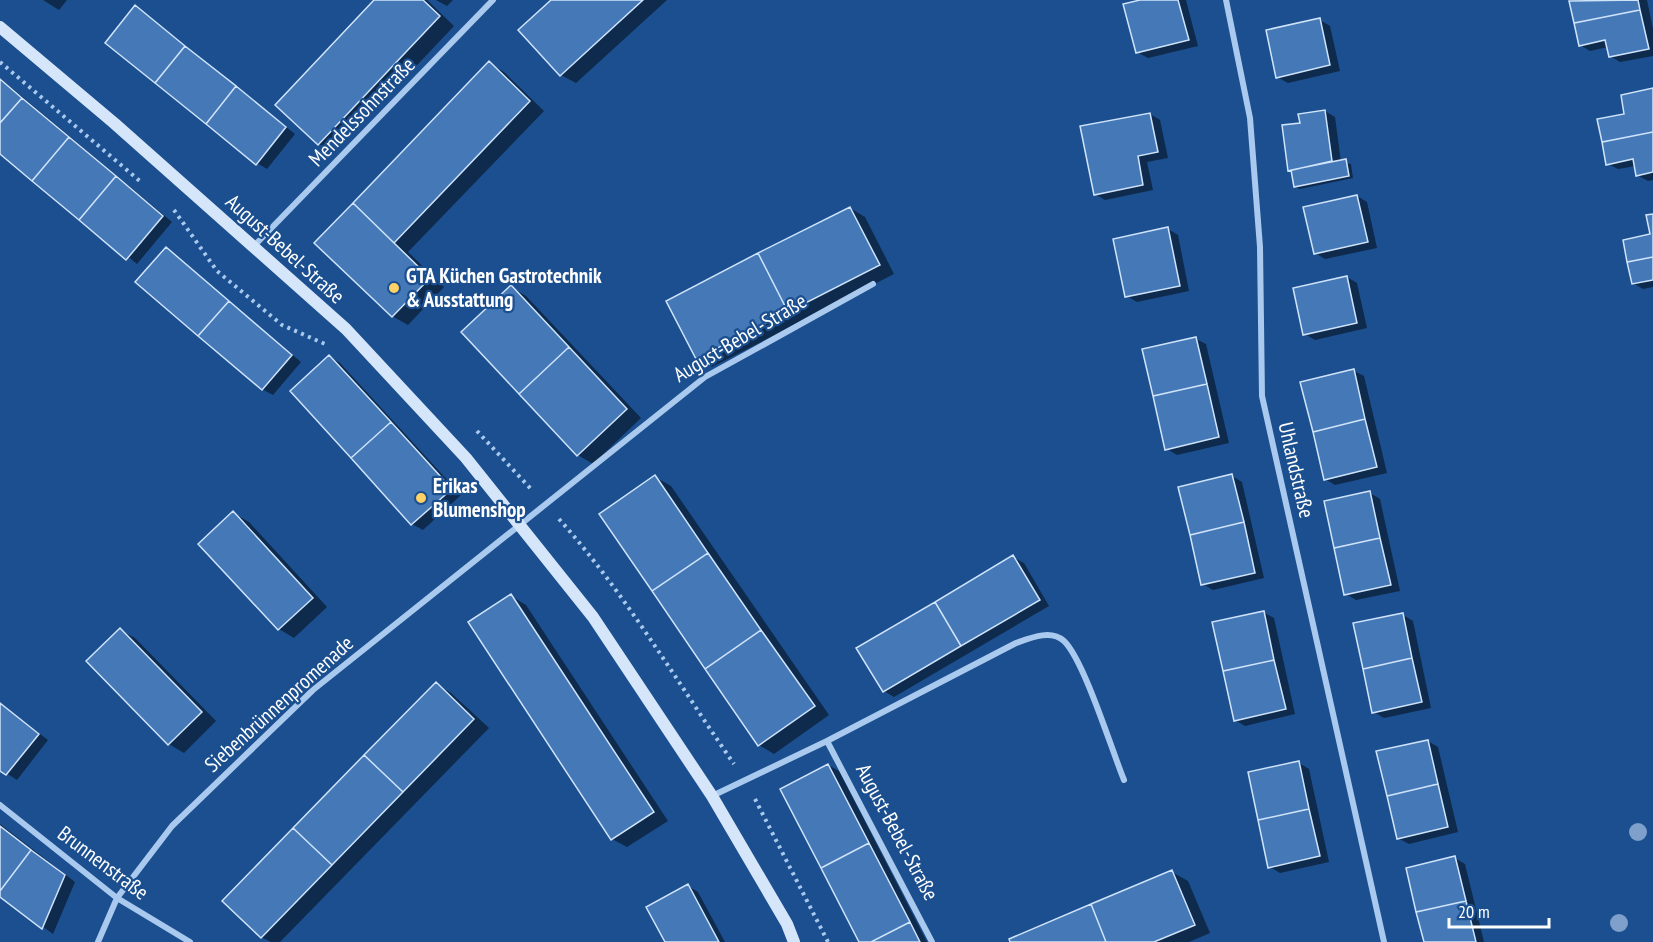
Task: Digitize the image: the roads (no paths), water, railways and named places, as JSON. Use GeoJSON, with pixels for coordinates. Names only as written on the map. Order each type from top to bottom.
{"type":"FeatureCollection","features":[{"type":"Feature","properties":{"kind":"main road","name":"August-Bebel-Straße"},"geometry":{"type":"LineString","coordinates":[[0,27],[114,123],[346,329],[466,458],[593,617],[712,796],[787,924],[794,942]]}},
{"type":"Feature","properties":{"kind":"street","name":"Mendelssohnstraße"},"geometry":{"type":"LineString","coordinates":[[253,247],[493,0]]}},
{"type":"Feature","properties":{"kind":"street","name":"Uhlandstraße"},"geometry":{"type":"LineString","coordinates":[[1226,0],[1250,118],[1260,247],[1262,396],[1384,942]]}},
{"type":"Feature","properties":{"kind":"street","name":"August-Bebel-Straße"},"geometry":{"type":"LineString","coordinates":[[519,523],[705,377],[873,284]]}},
{"type":"Feature","properties":{"kind":"street","name":"Siebenbrünnenpromenade"},"geometry":{"type":"LineString","coordinates":[[98,942],[117,898],[171,826],[313,690],[519,523]]}},
{"type":"Feature","properties":{"kind":"street"},"geometry":{"type":"LineString","coordinates":[[712,796],[827,741],[1016,643],[1045,634],[1063,640],[1081,671],[1124,780]]}},
{"type":"Feature","properties":{"kind":"street","name":"August-Bebel-Straße"},"geometry":{"type":"LineString","coordinates":[[827,741],[932,942]]}},
{"type":"Feature","properties":{"kind":"street","name":"Brunnenstraße"},"geometry":{"type":"LineString","coordinates":[[0,804],[117,898],[190,942]]}},
{"type":"Feature","properties":{"kind":"place","name":"GTA Küchen Gastrotechnik & Ausstattung"},"geometry":{"type":"Point","coordinates":[394,288]}},
{"type":"Feature","properties":{"kind":"place","name":"Erikas Blumenshop"},"geometry":{"type":"Point","coordinates":[421,498]}}]}
